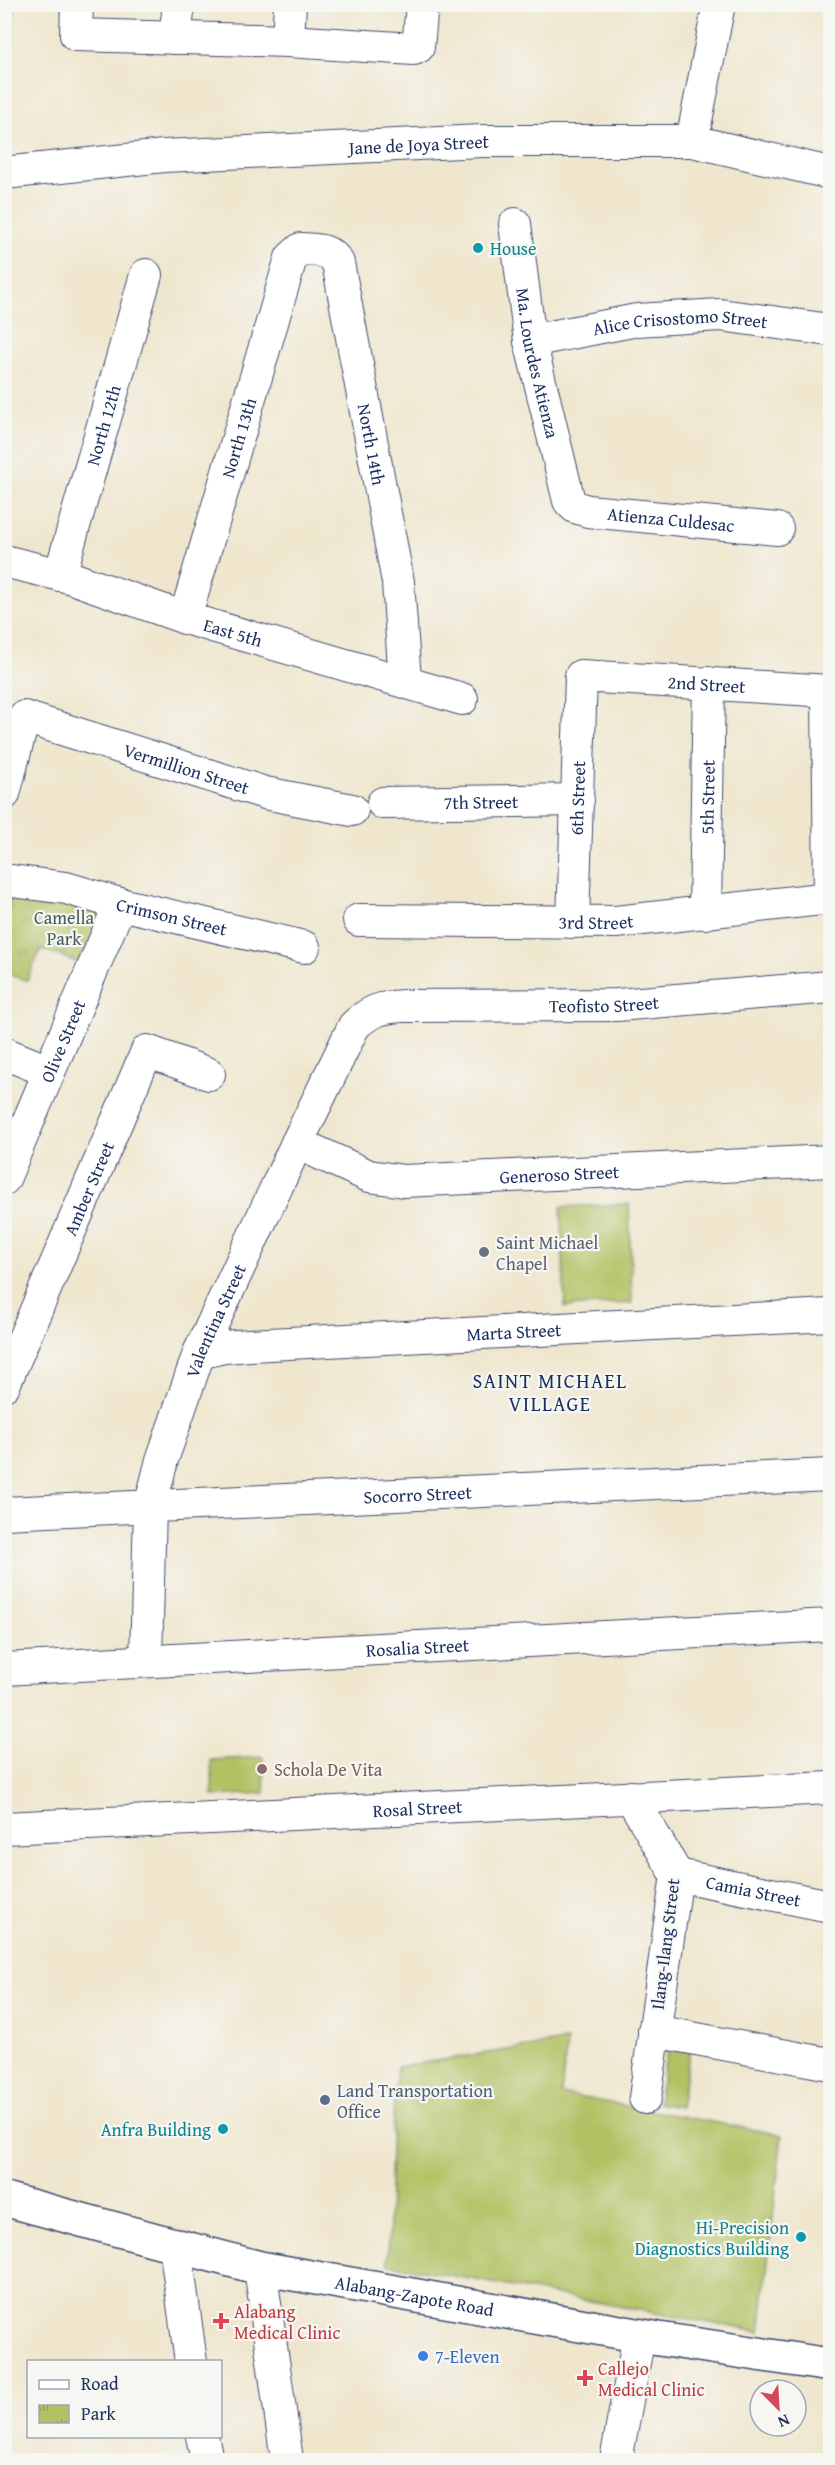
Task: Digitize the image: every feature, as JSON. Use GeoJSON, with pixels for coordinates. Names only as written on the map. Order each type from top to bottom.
{"type":"FeatureCollection","features":[{"type":"Feature","properties":{"kind":"highway","name":"Alabang-Zapote Road"},"geometry":{"type":"LineString","coordinates":[[4,2199],[267,2269],[639,2336],[831,2365]]}},
{"type":"Feature","properties":{"kind":"street"},"geometry":{"type":"LineString","coordinates":[[77,4],[76,35],[288,41],[417,49],[422,4]]}},
{"type":"Feature","properties":{"kind":"street"},"geometry":{"type":"LineString","coordinates":[[175,38],[179,4]]}},
{"type":"Feature","properties":{"kind":"street"},"geometry":{"type":"LineString","coordinates":[[288,41],[290,4]]}},
{"type":"Feature","properties":{"kind":"street"},"geometry":{"type":"LineString","coordinates":[[692,141],[719,4]]}},
{"type":"Feature","properties":{"kind":"street","name":"Jane de Joya Street"},"geometry":{"type":"LineString","coordinates":[[4,172],[164,156],[482,141],[692,141],[831,173]]}},
{"type":"Feature","properties":{"kind":"street","name":"Ma. Lourdes Atienza"},"geometry":{"type":"LineString","coordinates":[[516,224],[530,340],[569,501]]}},
{"type":"Feature","properties":{"kind":"street","name":"North 14th"},"geometry":{"type":"LineString","coordinates":[[291,258],[301,249],[321,250],[333,255],[338,263],[398,582],[405,681]]}},
{"type":"Feature","properties":{"kind":"street","name":"North 13th"},"geometry":{"type":"LineString","coordinates":[[185,618],[291,258]]}},
{"type":"Feature","properties":{"kind":"street","name":"North 12th"},"geometry":{"type":"LineString","coordinates":[[60,575],[146,275]]}},
{"type":"Feature","properties":{"kind":"street","name":"Alice Crisostomo Street"},"geometry":{"type":"LineString","coordinates":[[530,340],[637,320],[720,315],[831,330]]}},
{"type":"Feature","properties":{"kind":"street","name":"Atienza Culdesac"},"geometry":{"type":"LineString","coordinates":[[569,501],[575,507],[588,510],[777,529]]}},
{"type":"Feature","properties":{"kind":"street","name":"East 5th"},"geometry":{"type":"LineString","coordinates":[[4,561],[60,575],[185,618],[462,699]]}},
{"type":"Feature","properties":{"kind":"street","name":"2nd Street"},"geometry":{"type":"LineString","coordinates":[[584,674],[830,691]]}},
{"type":"Feature","properties":{"kind":"street","name":"6th Street"},"geometry":{"type":"LineString","coordinates":[[573,922],[578,800],[579,690],[581,676],[584,674]]}},
{"type":"Feature","properties":{"kind":"street","name":"5th Street"},"geometry":{"type":"LineString","coordinates":[[705,913],[710,683]]}},
{"type":"Feature","properties":{"kind":"street"},"geometry":{"type":"LineString","coordinates":[[830,691],[830,898]]}},
{"type":"Feature","properties":{"kind":"street","name":"Vermillion Street"},"geometry":{"type":"LineString","coordinates":[[4,794],[24,717],[265,793],[352,810]]}},
{"type":"Feature","properties":{"kind":"street","name":"7th Street"},"geometry":{"type":"LineString","coordinates":[[384,803],[578,800]]}},
{"type":"Feature","properties":{"kind":"street","name":"Crimson Street"},"geometry":{"type":"LineString","coordinates":[[4,880],[66,888],[120,904],[304,946]]}},
{"type":"Feature","properties":{"kind":"street","name":"3rd Street"},"geometry":{"type":"LineString","coordinates":[[359,920],[616,922],[830,898]]}},
{"type":"Feature","properties":{"kind":"street","name":"Olive Street"},"geometry":{"type":"LineString","coordinates":[[4,1179],[120,904]]}},
{"type":"Feature","properties":{"kind":"street","name":"Teofisto Street"},"geometry":{"type":"LineString","coordinates":[[376,1009],[403,1006],[617,1005],[831,987]]}},
{"type":"Feature","properties":{"kind":"street","name":"Valentina Street"},"geometry":{"type":"LineString","coordinates":[[146,1661],[150,1507],[162,1460],[199,1353],[354,1026],[362,1017],[376,1009]]}},
{"type":"Feature","properties":{"kind":"street","name":"Amber Street"},"geometry":{"type":"LineString","coordinates":[[4,1385],[147,1051],[209,1074]]}},
{"type":"Feature","properties":{"kind":"street"},"geometry":{"type":"LineString","coordinates":[[4,1053],[48,1071]]}},
{"type":"Feature","properties":{"kind":"street","name":"Generoso Street"},"geometry":{"type":"LineString","coordinates":[[297,1143],[369,1176],[404,1181],[831,1161]]}},
{"type":"Feature","properties":{"kind":"street","name":"Marta Street"},"geometry":{"type":"LineString","coordinates":[[199,1353],[224,1347],[250,1345],[831,1315]]}},
{"type":"Feature","properties":{"kind":"street","name":"Socorro Street"},"geometry":{"type":"LineString","coordinates":[[4,1513],[831,1475]]}},
{"type":"Feature","properties":{"kind":"street","name":"Rosalia Street"},"geometry":{"type":"LineString","coordinates":[[4,1669],[831,1625]]}},
{"type":"Feature","properties":{"kind":"street","name":"Rosal Street"},"geometry":{"type":"LineString","coordinates":[[4,1828],[831,1788]]}},
{"type":"Feature","properties":{"kind":"street","name":"Ilang-Ilang Street"},"geometry":{"type":"LineString","coordinates":[[631,1797],[677,1875],[645,2098]]}},
{"type":"Feature","properties":{"kind":"street","name":"Camia Street"},"geometry":{"type":"LineString","coordinates":[[677,1875],[831,1906]]}},
{"type":"Feature","properties":{"kind":"street","name":"Ilang-Ilang Street"},"geometry":{"type":"LineString","coordinates":[[654,2031],[831,2064]]}},
{"type":"Feature","properties":{"kind":"street"},"geometry":{"type":"LineString","coordinates":[[175,2245],[191,2360]]}},
{"type":"Feature","properties":{"kind":"street"},"geometry":{"type":"LineString","coordinates":[[267,2269],[265,2302],[287,2460]]}},
{"type":"Feature","properties":{"kind":"street"},"geometry":{"type":"LineString","coordinates":[[616,2460],[639,2336]]}},
{"type":"Feature","properties":{"kind":"street"},"geometry":{"type":"LineString","coordinates":[[202,2438],[207,2460]]}},
{"type":"Feature","properties":{"kind":"green space"},"geometry":{"type":"Polygon","coordinates":[[[4,5],[14,5],[11,77],[5,77],[4,5]]]}},
{"type":"Feature","properties":{"kind":"green space","name":"Camella Park"},"geometry":{"type":"Polygon","coordinates":[[[66,899],[104,913],[79,963],[41,949],[27,980],[5,974],[5,919],[9,900],[66,899]]]}},
{"type":"Feature","properties":{"kind":"green space"},"geometry":{"type":"Polygon","coordinates":[[[629,1204],[632,1303],[565,1307],[561,1207],[629,1204]]]}},
{"type":"Feature","properties":{"kind":"green space"},"geometry":{"type":"Polygon","coordinates":[[[263,1757],[265,1793],[213,1796],[211,1760],[263,1757]]]}},
{"type":"Feature","properties":{"kind":"green space"},"geometry":{"type":"Polygon","coordinates":[[[567,2041],[561,2094],[782,2135],[760,2332],[388,2264],[391,2145],[397,2067],[567,2041]]]}},
{"type":"Feature","properties":{"kind":"green space"},"geometry":{"type":"Polygon","coordinates":[[[668,2046],[690,2050],[680,2107],[658,2103],[668,2046]]]}},
{"type":"Feature","properties":{"kind":"place","name":"House"},"geometry":{"type":"Point","coordinates":[478,248]}},
{"type":"Feature","properties":{"kind":"place","name":"Saint Michael Chapel"},"geometry":{"type":"Point","coordinates":[484,1252]}},
{"type":"Feature","properties":{"kind":"place","name":"Schola De Vita"},"geometry":{"type":"Point","coordinates":[262,1769]}},
{"type":"Feature","properties":{"kind":"place","name":"Land Transportation Office"},"geometry":{"type":"Point","coordinates":[325,2100]}},
{"type":"Feature","properties":{"kind":"place","name":"Anfra Building"},"geometry":{"type":"Point","coordinates":[223,2129]}},
{"type":"Feature","properties":{"kind":"place","name":"Hi-Precision Diagnostics Building"},"geometry":{"type":"Point","coordinates":[801,2237]}},
{"type":"Feature","properties":{"kind":"place","name":"Alabang Medical Clinic"},"geometry":{"type":"Point","coordinates":[221,2321]}},
{"type":"Feature","properties":{"kind":"place","name":"7-Eleven"},"geometry":{"type":"Point","coordinates":[423,2356]}},
{"type":"Feature","properties":{"kind":"place","name":"Callejo Medical Clinic"},"geometry":{"type":"Point","coordinates":[585,2378]}},
{"type":"Feature","properties":{"kind":"district","name":"SAINT MICHAEL VILLAGE"},"geometry":{"type":"Point","coordinates":[550,1392]}}]}
